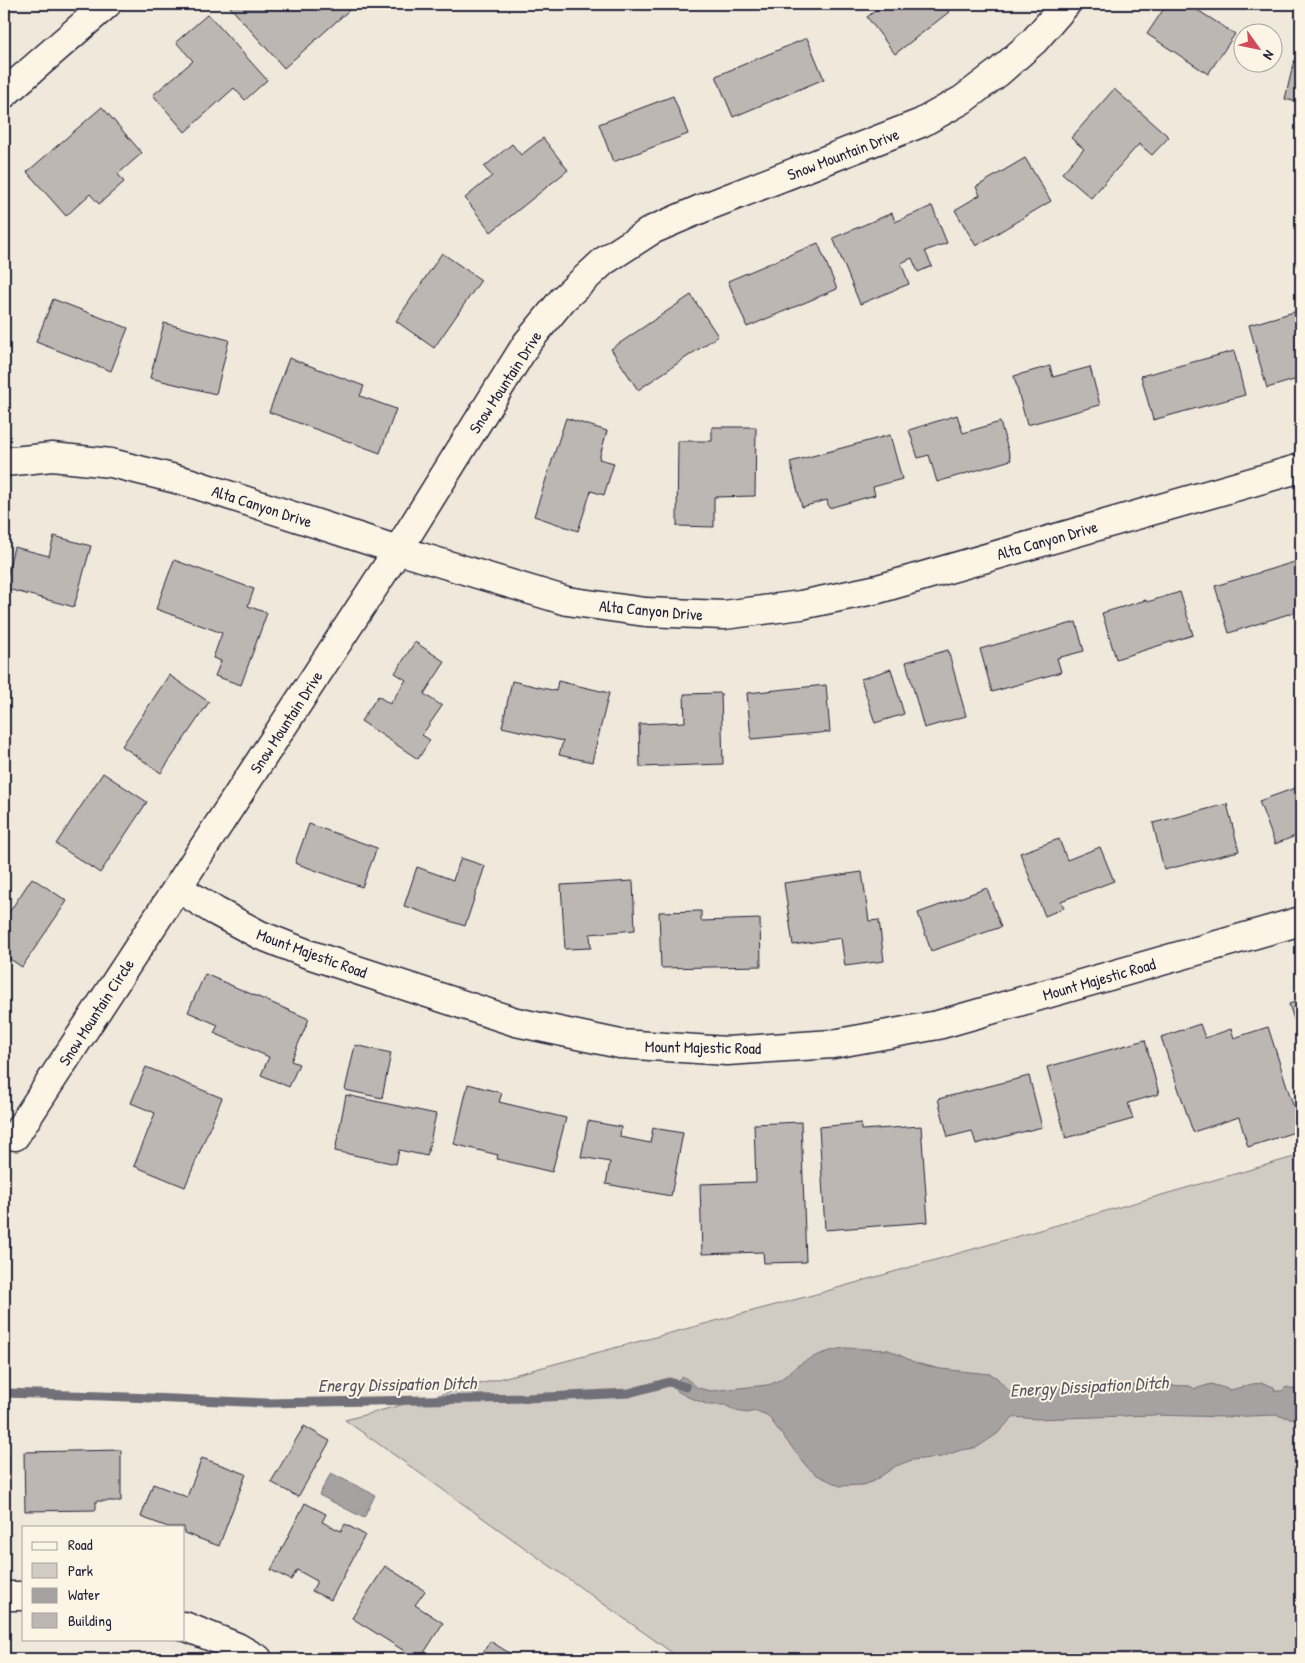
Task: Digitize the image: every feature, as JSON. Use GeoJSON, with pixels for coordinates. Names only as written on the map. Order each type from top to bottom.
{"type":"FeatureCollection","features":[{"type":"Feature","properties":{"kind":"street"},"geometry":{"type":"LineString","coordinates":[[4,94],[107,4]]}},
{"type":"Feature","properties":{"kind":"street","name":"Snow Mountain Drive"},"geometry":{"type":"LineString","coordinates":[[178,888],[398,550],[527,343],[564,299],[604,261],[652,230],[930,118],[962,100],[999,72],[1034,41],[1066,4]]}},
{"type":"Feature","properties":{"kind":"street","name":"Alta Canyon Drive"},"geometry":{"type":"LineString","coordinates":[[4,462],[52,457],[111,463],[188,482],[398,550],[567,601],[645,612],[724,615],[801,605],[878,589],[1301,468]]}},
{"type":"Feature","properties":{"kind":"street","name":"Mount Majestic Road"},"geometry":{"type":"LineString","coordinates":[[178,888],[215,911],[260,935],[300,951],[516,1022],[620,1044],[727,1051],[833,1044],[938,1025],[1301,921]]}},
{"type":"Feature","properties":{"kind":"street","name":"Snow Mountain Circle"},"geometry":{"type":"LineString","coordinates":[[15,1136],[178,888]]}},
{"type":"Feature","properties":{"kind":"street"},"geometry":{"type":"LineString","coordinates":[[4,1596],[22,1596]]}},
{"type":"Feature","properties":{"kind":"street"},"geometry":{"type":"LineString","coordinates":[[185,1626],[237,1647],[258,1659]]}},
{"type":"Feature","properties":{"kind":"green space"},"geometry":{"type":"Polygon","coordinates":[[[1301,1155],[1301,1659],[681,1659],[345,1420],[820,1293],[1301,1155]]]}},
{"type":"Feature","properties":{"kind":"water"},"geometry":{"type":"Polygon","coordinates":[[[845,1348],[889,1350],[916,1363],[941,1369],[990,1374],[996,1377],[1009,1391],[1014,1393],[1032,1392],[1045,1385],[1060,1388],[1079,1386],[1085,1389],[1106,1390],[1136,1385],[1153,1388],[1161,1385],[1190,1386],[1195,1389],[1211,1384],[1231,1390],[1263,1383],[1274,1387],[1275,1391],[1282,1391],[1286,1387],[1296,1391],[1301,1390],[1301,1420],[1275,1415],[1225,1417],[1154,1415],[1036,1419],[1013,1417],[997,1434],[976,1448],[961,1450],[941,1457],[912,1460],[896,1466],[872,1482],[862,1485],[840,1486],[817,1475],[807,1467],[767,1415],[756,1411],[747,1413],[736,1411],[725,1405],[709,1405],[677,1391],[675,1382],[683,1376],[698,1388],[711,1391],[772,1384],[808,1360],[826,1352],[845,1348]]]}},
{"type":"Feature","properties":{"kind":"water"},"geometry":{"type":"Polygon","coordinates":[[[331,1473],[375,1495],[364,1518],[319,1495],[331,1473]]]}},
{"type":"Feature","properties":{"kind":"building"},"geometry":{"type":"Polygon","coordinates":[[[234,4],[356,4],[284,68],[230,7],[234,4]]]}},
{"type":"Feature","properties":{"kind":"building"},"geometry":{"type":"Polygon","coordinates":[[[884,4],[942,4],[949,12],[895,54],[867,17],[884,4]]]}},
{"type":"Feature","properties":{"kind":"building"},"geometry":{"type":"Polygon","coordinates":[[[1167,4],[1188,4],[1232,32],[1232,38],[1208,74],[1147,34],[1167,4]]]}},
{"type":"Feature","properties":{"kind":"building"},"geometry":{"type":"Polygon","coordinates":[[[208,14],[267,80],[245,100],[234,88],[185,132],[153,95],[193,61],[176,42],[208,14]]]}},
{"type":"Feature","properties":{"kind":"building"},"geometry":{"type":"Polygon","coordinates":[[[807,38],[824,79],[733,117],[716,76],[807,38]]]}},
{"type":"Feature","properties":{"kind":"building"},"geometry":{"type":"Polygon","coordinates":[[[1295,57],[1301,59],[1301,103],[1285,99],[1295,57]]]}},
{"type":"Feature","properties":{"kind":"building"},"geometry":{"type":"Polygon","coordinates":[[[1114,89],[1169,137],[1152,155],[1139,144],[1091,198],[1062,173],[1084,149],[1071,138],[1114,89]]]}},
{"type":"Feature","properties":{"kind":"building"},"geometry":{"type":"Polygon","coordinates":[[[673,96],[688,134],[613,162],[599,124],[673,96]]]}},
{"type":"Feature","properties":{"kind":"building"},"geometry":{"type":"Polygon","coordinates":[[[102,107],[142,153],[118,174],[124,182],[99,204],[90,194],[66,216],[27,172],[102,107]]]}},
{"type":"Feature","properties":{"kind":"building"},"geometry":{"type":"Polygon","coordinates":[[[543,138],[568,170],[491,232],[465,198],[492,176],[484,167],[512,144],[521,155],[543,138]]]}},
{"type":"Feature","properties":{"kind":"building"},"geometry":{"type":"Polygon","coordinates":[[[1025,158],[1051,201],[976,246],[955,210],[980,195],[976,187],[1025,158]]]}},
{"type":"Feature","properties":{"kind":"building"},"geometry":{"type":"Polygon","coordinates":[[[932,206],[947,243],[925,251],[932,266],[918,272],[912,258],[901,263],[909,284],[860,304],[833,238],[892,213],[895,222],[932,206]]]}},
{"type":"Feature","properties":{"kind":"building"},"geometry":{"type":"Polygon","coordinates":[[[818,243],[837,289],[747,327],[728,281],[818,243]]]}},
{"type":"Feature","properties":{"kind":"building"},"geometry":{"type":"Polygon","coordinates":[[[442,253],[481,280],[434,348],[396,321],[442,253]]]}},
{"type":"Feature","properties":{"kind":"building"},"geometry":{"type":"Polygon","coordinates":[[[691,295],[718,336],[638,390],[611,349],[691,295]]]}},
{"type":"Feature","properties":{"kind":"building"},"geometry":{"type":"Polygon","coordinates":[[[53,299],[128,328],[111,371],[36,342],[53,299]]]}},
{"type":"Feature","properties":{"kind":"building"},"geometry":{"type":"Polygon","coordinates":[[[1301,310],[1301,378],[1267,388],[1249,325],[1301,310]]]}},
{"type":"Feature","properties":{"kind":"building"},"geometry":{"type":"Polygon","coordinates":[[[164,323],[229,340],[216,394],[150,378],[164,323]]]}},
{"type":"Feature","properties":{"kind":"building"},"geometry":{"type":"Polygon","coordinates":[[[1234,351],[1245,395],[1153,420],[1141,376],[1234,351]]]}},
{"type":"Feature","properties":{"kind":"building"},"geometry":{"type":"Polygon","coordinates":[[[289,358],[364,386],[360,396],[396,409],[380,453],[269,412],[289,358]]]}},
{"type":"Feature","properties":{"kind":"building"},"geometry":{"type":"Polygon","coordinates":[[[1050,366],[1053,377],[1090,367],[1100,405],[1027,425],[1014,376],[1050,366]]]}},
{"type":"Feature","properties":{"kind":"building"},"geometry":{"type":"Polygon","coordinates":[[[957,415],[963,433],[1000,422],[1011,460],[937,482],[929,455],[918,458],[909,430],[957,415]]]}},
{"type":"Feature","properties":{"kind":"building"},"geometry":{"type":"Polygon","coordinates":[[[566,418],[607,431],[599,459],[614,463],[604,495],[591,491],[578,531],[534,516],[566,418]]]}},
{"type":"Feature","properties":{"kind":"building"},"geometry":{"type":"Polygon","coordinates":[[[712,427],[756,427],[755,496],[714,497],[714,527],[677,526],[678,441],[712,441],[712,427]]]}},
{"type":"Feature","properties":{"kind":"building"},"geometry":{"type":"Polygon","coordinates":[[[890,435],[902,479],[873,487],[875,495],[829,508],[827,500],[802,507],[790,462],[890,435]]]}},
{"type":"Feature","properties":{"kind":"building"},"geometry":{"type":"Polygon","coordinates":[[[54,536],[91,546],[74,607],[4,588],[14,547],[49,556],[54,536]]]}},
{"type":"Feature","properties":{"kind":"building"},"geometry":{"type":"Polygon","coordinates":[[[174,560],[254,589],[248,606],[267,613],[241,685],[215,676],[221,661],[213,658],[222,633],[156,609],[174,560]]]}},
{"type":"Feature","properties":{"kind":"building"},"geometry":{"type":"Polygon","coordinates":[[[1301,560],[1301,610],[1229,633],[1215,586],[1301,560]]]}},
{"type":"Feature","properties":{"kind":"building"},"geometry":{"type":"Polygon","coordinates":[[[1180,592],[1193,635],[1116,659],[1102,613],[1180,592]]]}},
{"type":"Feature","properties":{"kind":"building"},"geometry":{"type":"Polygon","coordinates":[[[1076,622],[1084,651],[1057,658],[1061,672],[992,692],[980,649],[1076,622]]]}},
{"type":"Feature","properties":{"kind":"building"},"geometry":{"type":"Polygon","coordinates":[[[415,642],[445,662],[424,694],[442,706],[422,735],[430,740],[418,759],[361,721],[378,696],[390,704],[406,680],[395,673],[415,642]]]}},
{"type":"Feature","properties":{"kind":"building"},"geometry":{"type":"Polygon","coordinates":[[[948,650],[966,716],[924,728],[906,662],[948,650]]]}},
{"type":"Feature","properties":{"kind":"building"},"geometry":{"type":"Polygon","coordinates":[[[891,669],[904,714],[875,723],[861,679],[891,669]]]}},
{"type":"Feature","properties":{"kind":"building"},"geometry":{"type":"Polygon","coordinates":[[[169,675],[209,702],[161,773],[122,746],[169,675]]]}},
{"type":"Feature","properties":{"kind":"building"},"geometry":{"type":"Polygon","coordinates":[[[512,681],[556,691],[558,681],[609,693],[592,762],[559,755],[563,741],[502,727],[512,681]]]}},
{"type":"Feature","properties":{"kind":"building"},"geometry":{"type":"Polygon","coordinates":[[[826,685],[830,732],[751,739],[747,693],[826,685]]]}},
{"type":"Feature","properties":{"kind":"building"},"geometry":{"type":"Polygon","coordinates":[[[721,693],[723,764],[640,767],[639,724],[685,722],[684,694],[721,693]]]}},
{"type":"Feature","properties":{"kind":"building"},"geometry":{"type":"Polygon","coordinates":[[[103,773],[147,802],[100,873],[56,844],[103,773]]]}},
{"type":"Feature","properties":{"kind":"building"},"geometry":{"type":"Polygon","coordinates":[[[1301,786],[1301,834],[1275,844],[1259,801],[1301,786]]]}},
{"type":"Feature","properties":{"kind":"building"},"geometry":{"type":"Polygon","coordinates":[[[1227,804],[1239,851],[1164,870],[1153,823],[1227,804]]]}},
{"type":"Feature","properties":{"kind":"building"},"geometry":{"type":"Polygon","coordinates":[[[309,824],[377,848],[362,887],[295,863],[309,824]]]}},
{"type":"Feature","properties":{"kind":"building"},"geometry":{"type":"Polygon","coordinates":[[[1059,839],[1067,860],[1100,847],[1114,881],[1061,901],[1064,908],[1045,916],[1020,853],[1059,839]]]}},
{"type":"Feature","properties":{"kind":"building"},"geometry":{"type":"Polygon","coordinates":[[[461,858],[485,866],[465,926],[404,906],[417,867],[453,880],[461,858]]]}},
{"type":"Feature","properties":{"kind":"building"},"geometry":{"type":"Polygon","coordinates":[[[862,872],[869,921],[879,920],[884,961],[845,966],[841,938],[793,945],[784,883],[862,872]]]}},
{"type":"Feature","properties":{"kind":"building"},"geometry":{"type":"Polygon","coordinates":[[[32,878],[67,901],[22,967],[4,955],[4,920],[32,878]]]}},
{"type":"Feature","properties":{"kind":"building"},"geometry":{"type":"Polygon","coordinates":[[[633,881],[635,930],[590,934],[591,948],[565,949],[561,885],[633,881]]]}},
{"type":"Feature","properties":{"kind":"building"},"geometry":{"type":"Polygon","coordinates":[[[987,888],[1001,927],[931,951],[918,913],[987,888]]]}},
{"type":"Feature","properties":{"kind":"building"},"geometry":{"type":"Polygon","coordinates":[[[701,911],[701,921],[760,919],[761,966],[661,968],[659,912],[701,911]]]}},
{"type":"Feature","properties":{"kind":"building"},"geometry":{"type":"Polygon","coordinates":[[[205,974],[309,1019],[291,1061],[299,1064],[289,1087],[261,1075],[269,1057],[214,1033],[218,1025],[188,1012],[205,974]]]}},
{"type":"Feature","properties":{"kind":"building"},"geometry":{"type":"Polygon","coordinates":[[[1301,1000],[1301,1041],[1289,1004],[1301,1000]]]}},
{"type":"Feature","properties":{"kind":"building"},"geometry":{"type":"Polygon","coordinates":[[[1200,1024],[1205,1038],[1231,1029],[1234,1038],[1268,1027],[1301,1130],[1248,1147],[1239,1117],[1193,1132],[1161,1037],[1200,1024]]]}},
{"type":"Feature","properties":{"kind":"building"},"geometry":{"type":"Polygon","coordinates":[[[1145,1040],[1159,1094],[1128,1103],[1133,1119],[1066,1138],[1047,1067],[1145,1040]]]}},
{"type":"Feature","properties":{"kind":"building"},"geometry":{"type":"Polygon","coordinates":[[[355,1045],[391,1053],[382,1098],[345,1090],[355,1045]]]}},
{"type":"Feature","properties":{"kind":"building"},"geometry":{"type":"Polygon","coordinates":[[[146,1067],[222,1098],[185,1187],[134,1166],[155,1113],[131,1103],[146,1067]]]}},
{"type":"Feature","properties":{"kind":"building"},"geometry":{"type":"Polygon","coordinates":[[[1029,1076],[1042,1127],[976,1144],[972,1131],[948,1137],[938,1099],[1029,1076]]]}},
{"type":"Feature","properties":{"kind":"building"},"geometry":{"type":"Polygon","coordinates":[[[468,1084],[502,1093],[499,1102],[566,1118],[552,1172],[497,1159],[498,1155],[454,1144],[468,1084]]]}},
{"type":"Feature","properties":{"kind":"building"},"geometry":{"type":"Polygon","coordinates":[[[346,1095],[436,1114],[427,1156],[399,1150],[396,1164],[335,1151],[346,1095]]]}},
{"type":"Feature","properties":{"kind":"building"},"geometry":{"type":"Polygon","coordinates":[[[588,1121],[621,1127],[620,1137],[650,1143],[653,1128],[683,1133],[671,1196],[606,1184],[610,1162],[581,1157],[588,1121]]]}},
{"type":"Feature","properties":{"kind":"building"},"geometry":{"type":"Polygon","coordinates":[[[801,1122],[806,1262],[764,1263],[763,1252],[702,1254],[700,1184],[756,1182],[754,1124],[801,1122]]]}},
{"type":"Feature","properties":{"kind":"building"},"geometry":{"type":"Polygon","coordinates":[[[861,1123],[861,1130],[921,1126],[928,1222],[825,1230],[819,1127],[861,1123]]]}},
{"type":"Feature","properties":{"kind":"building"},"geometry":{"type":"Polygon","coordinates":[[[4,1240],[10,1242],[4,1272],[4,1240]]]}},
{"type":"Feature","properties":{"kind":"building"},"geometry":{"type":"Polygon","coordinates":[[[304,1426],[330,1441],[298,1497],[271,1482],[304,1426]]]}},
{"type":"Feature","properties":{"kind":"building"},"geometry":{"type":"Polygon","coordinates":[[[121,1450],[121,1501],[96,1501],[96,1510],[25,1511],[24,1452],[121,1450]]]}},
{"type":"Feature","properties":{"kind":"building"},"geometry":{"type":"Polygon","coordinates":[[[4,1457],[9,1458],[6,1513],[4,1513],[4,1457]]]}},
{"type":"Feature","properties":{"kind":"building"},"geometry":{"type":"Polygon","coordinates":[[[202,1458],[246,1474],[219,1546],[185,1533],[185,1526],[165,1526],[141,1517],[153,1484],[187,1497],[202,1458]]]}},
{"type":"Feature","properties":{"kind":"building"},"geometry":{"type":"Polygon","coordinates":[[[305,1503],[326,1514],[322,1522],[341,1531],[345,1524],[365,1535],[331,1600],[312,1591],[317,1581],[297,1570],[291,1580],[271,1570],[305,1503]]]}},
{"type":"Feature","properties":{"kind":"building"},"geometry":{"type":"Polygon","coordinates":[[[385,1566],[425,1591],[415,1605],[443,1623],[420,1659],[417,1659],[352,1618],[385,1566]]]}},
{"type":"Feature","properties":{"kind":"building"},"geometry":{"type":"Polygon","coordinates":[[[490,1641],[519,1659],[479,1659],[490,1641]]]}},
{"type":"Feature","properties":{"kind":"waterway","name":"Energy Dissipation Ditch"},"geometry":{"type":"LineString","coordinates":[[4,1393],[267,1403],[527,1398],[629,1393],[669,1382],[686,1387]]}}]}
